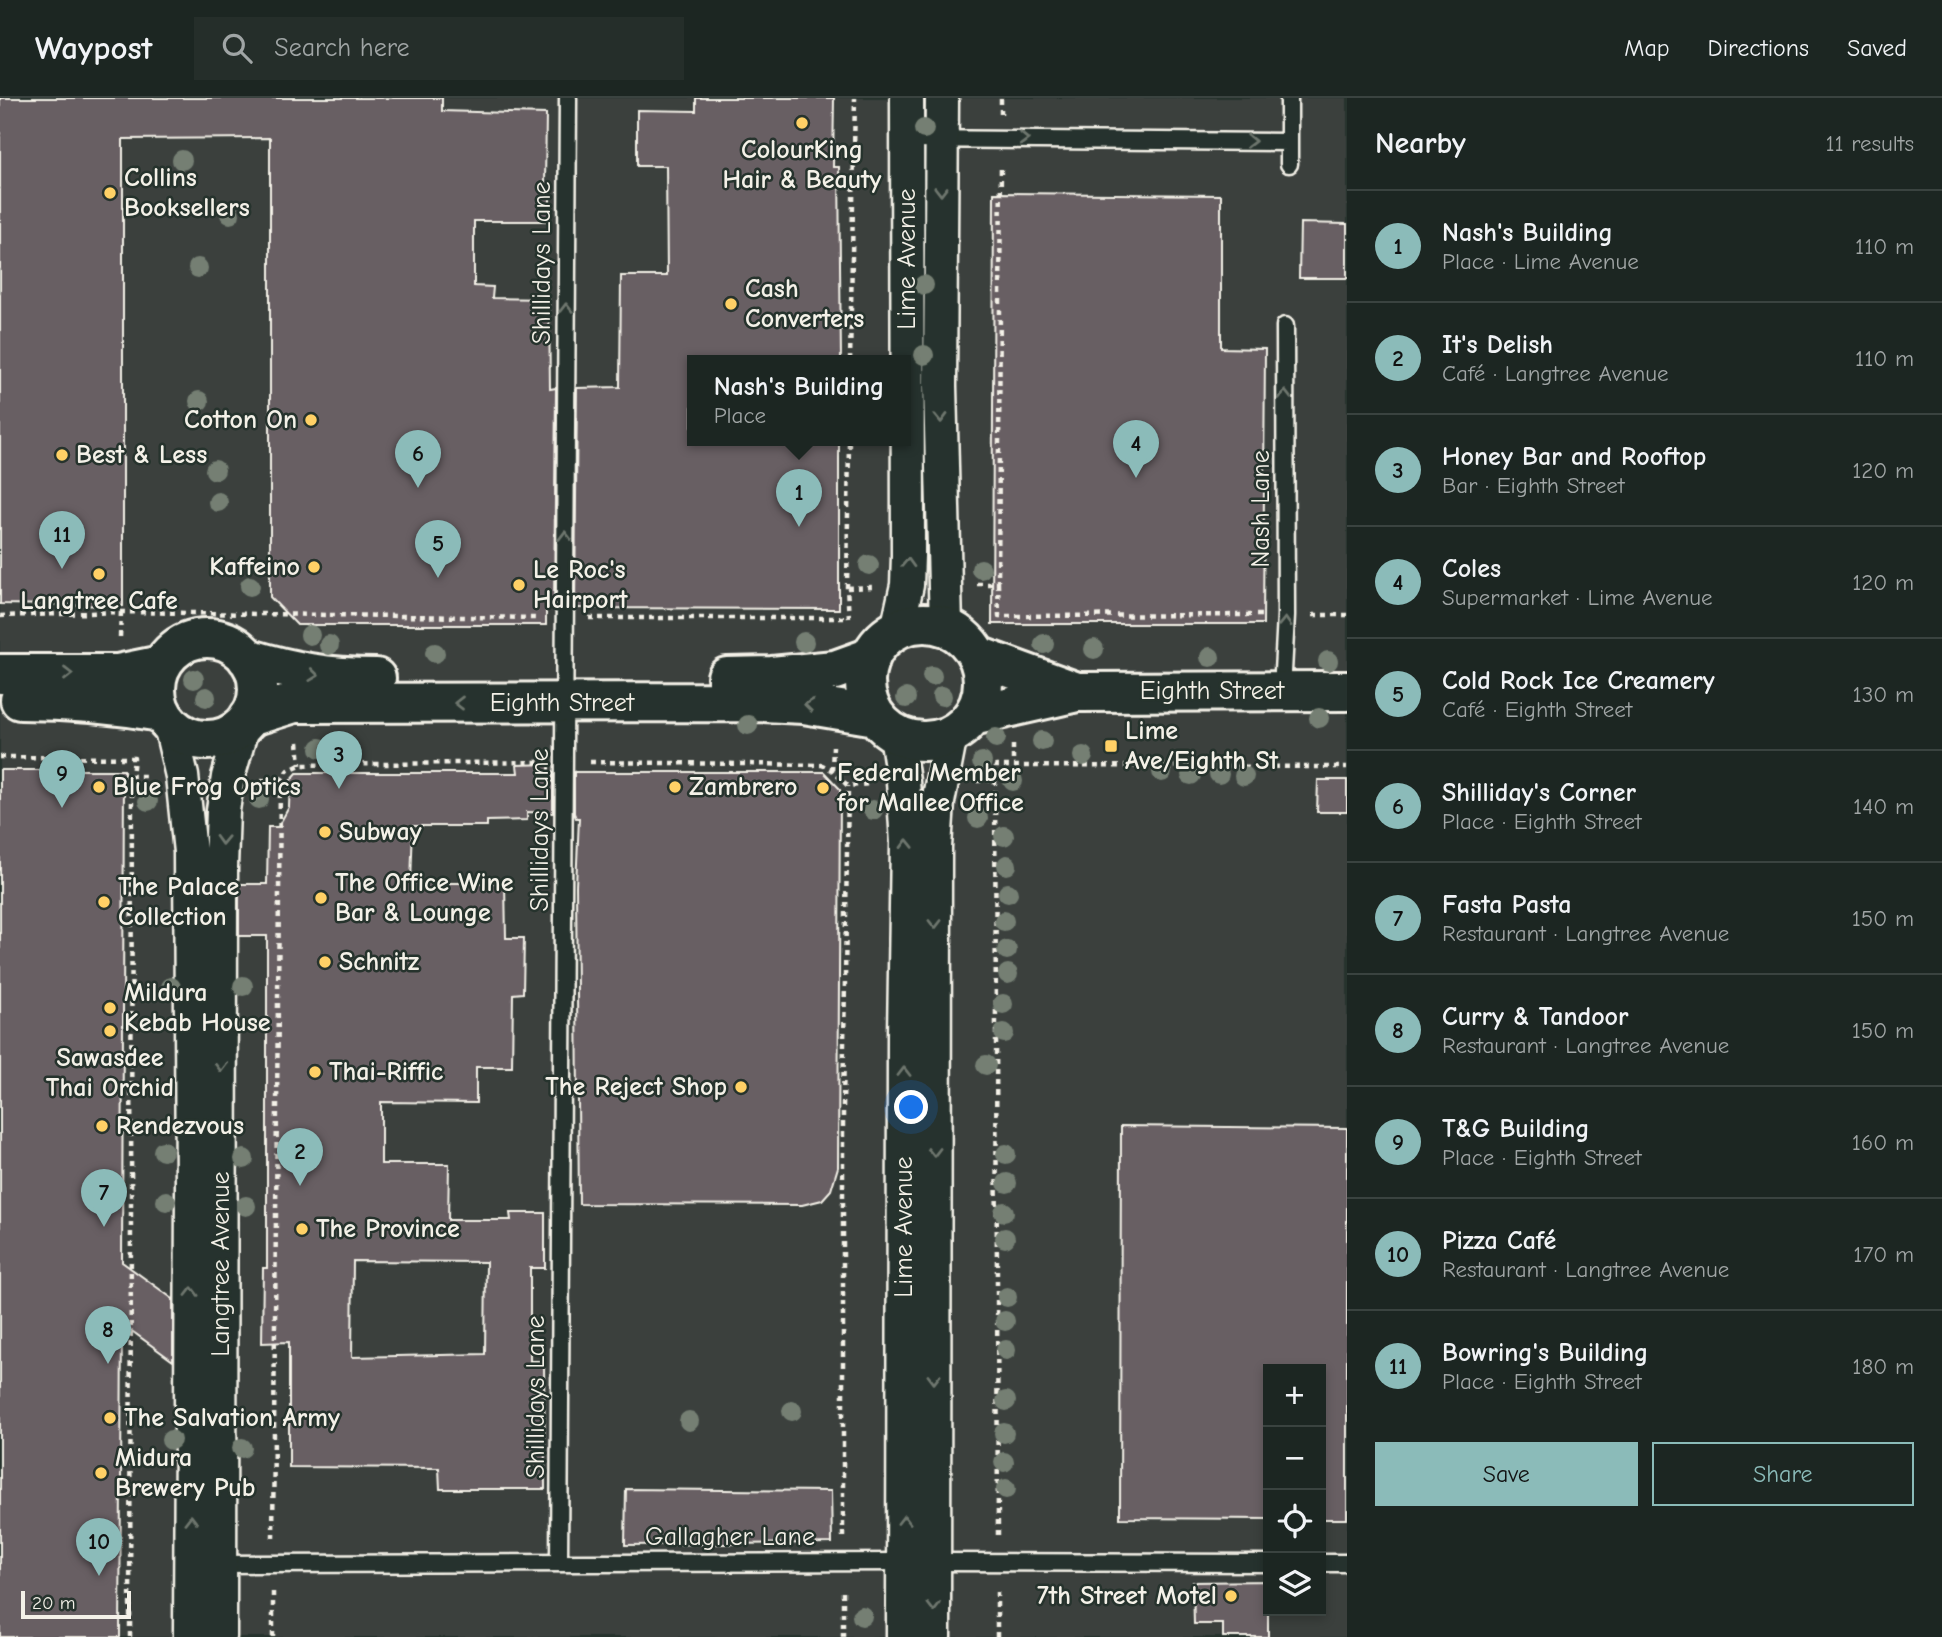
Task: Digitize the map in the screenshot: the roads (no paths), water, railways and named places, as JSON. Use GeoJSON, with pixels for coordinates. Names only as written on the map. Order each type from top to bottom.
{"type":"FeatureCollection","features":[{"type":"Feature","properties":{"kind":"street","name":"Lime Avenue"},"geometry":{"type":"LineString","coordinates":[[906,355],[907,98]]}},
{"type":"Feature","properties":{"kind":"street","name":"Lime Avenue"},"geometry":{"type":"LineString","coordinates":[[942,98],[940,386],[946,627]]}},
{"type":"Feature","properties":{"kind":"street","name":"Lime Avenue"},"geometry":{"type":"LineString","coordinates":[[897,630],[907,585],[907,446]]}},
{"type":"Feature","properties":{"kind":"street"},"geometry":{"type":"LineString","coordinates":[[930,623],[946,627],[965,639],[978,656],[983,687],[979,703],[961,725],[932,740],[914,740],[886,725],[869,702],[865,688],[871,657],[886,637],[897,630],[913,624],[930,623]]}},
{"type":"Feature","properties":{"kind":"street"},"geometry":{"type":"LineString","coordinates":[[0,700],[58,700],[117,705],[166,719],[183,734],[199,739],[215,739],[230,734],[246,721],[256,702],[258,687],[255,672],[247,658],[237,648],[210,638],[195,639],[170,653],[156,681],[157,697],[166,719]]}},
{"type":"Feature","properties":{"kind":"street","name":"Eighth Street"},"geometry":{"type":"LineString","coordinates":[[978,656],[1077,692]]}},
{"type":"Feature","properties":{"kind":"street","name":"Eighth Street"},"geometry":{"type":"LineString","coordinates":[[246,721],[294,703],[566,690],[772,676],[835,670],[871,657]]}},
{"type":"Feature","properties":{"kind":"street","name":"Eighth Street"},"geometry":{"type":"LineString","coordinates":[[247,658],[293,672],[330,677],[804,704],[886,725]]}},
{"type":"Feature","properties":{"kind":"street"},"geometry":{"type":"LineString","coordinates":[[0,674],[117,674],[162,665]]}},
{"type":"Feature","properties":{"kind":"street","name":"Eighth Street"},"geometry":{"type":"LineString","coordinates":[[961,725],[1077,692],[1347,691]]}},
{"type":"Feature","properties":{"kind":"street","name":"Langtree Avenue"},"geometry":{"type":"LineString","coordinates":[[166,719],[182,776],[190,852],[192,1190],[206,1563],[220,1637]]}},
{"type":"Feature","properties":{"kind":"street","name":"Langtree Avenue"},"geometry":{"type":"LineString","coordinates":[[190,1637],[206,1563],[223,810],[228,777],[246,721]]}},
{"type":"Feature","properties":{"kind":"street","name":"Lime Avenue"},"geometry":{"type":"LineString","coordinates":[[886,725],[902,781],[907,843],[904,1036],[919,1562],[934,1637]]}},
{"type":"Feature","properties":{"kind":"street","name":"Lime Avenue"},"geometry":{"type":"LineString","coordinates":[[903,1637],[919,1562],[935,847],[941,781],[961,725]]}},
{"type":"Feature","properties":{"kind":"lane","name":"Shillidays Lane"},"geometry":{"type":"LineString","coordinates":[[559,1562],[568,98]]}},
{"type":"Feature","properties":{"kind":"lane"},"geometry":{"type":"LineString","coordinates":[[1289,98],[1289,164]]}},
{"type":"Feature","properties":{"kind":"lane"},"geometry":{"type":"LineString","coordinates":[[906,139],[1289,142]]}},
{"type":"Feature","properties":{"kind":"lane","name":"Nash Lane"},"geometry":{"type":"LineString","coordinates":[[1282,691],[1286,615],[1285,326]]}},
{"type":"Feature","properties":{"kind":"lane","name":"Gallagher Lane"},"geometry":{"type":"LineString","coordinates":[[206,1563],[843,1560],[1263,1563]]}},
{"type":"Feature","properties":{"kind":"lane"},"geometry":{"type":"LineString","coordinates":[[1326,1563],[1347,1563]]}},
{"type":"Feature","properties":{"kind":"place","name":"ColourKing Hair & Beauty"},"geometry":{"type":"Point","coordinates":[802,123]}},
{"type":"Feature","properties":{"kind":"place","name":"Collins Booksellers"},"geometry":{"type":"Point","coordinates":[110,193]}},
{"type":"Feature","properties":{"kind":"place","name":"Cash Converters"},"geometry":{"type":"Point","coordinates":[731,304]}},
{"type":"Feature","properties":{"kind":"place","name":"Cotton On"},"geometry":{"type":"Point","coordinates":[311,420]}},
{"type":"Feature","properties":{"kind":"place","name":"Best & Less"},"geometry":{"type":"Point","coordinates":[62,455]}},
{"type":"Feature","properties":{"kind":"place","name":"Coles"},"geometry":{"type":"Point","coordinates":[1136,478]}},
{"type":"Feature","properties":{"kind":"place","name":"Shilliday's Corner"},"geometry":{"type":"Point","coordinates":[418,488]}},
{"type":"Feature","properties":{"kind":"place","name":"Nash's Building"},"geometry":{"type":"Point","coordinates":[799,527]}},
{"type":"Feature","properties":{"kind":"place","name":"Kaffeino"},"geometry":{"type":"Point","coordinates":[314,567]}},
{"type":"Feature","properties":{"kind":"place","name":"Bowring's Building"},"geometry":{"type":"Point","coordinates":[62,569]}},
{"type":"Feature","properties":{"kind":"place","name":"Langtree Cafe"},"geometry":{"type":"Point","coordinates":[99,574]}},
{"type":"Feature","properties":{"kind":"place","name":"Cold Rock Ice Creamery"},"geometry":{"type":"Point","coordinates":[438,578]}},
{"type":"Feature","properties":{"kind":"place","name":"Le Roc's Hairport"},"geometry":{"type":"Point","coordinates":[519,585]}},
{"type":"Feature","properties":{"kind":"place","name":"Lime Ave/Eighth St"},"geometry":{"type":"Point","coordinates":[1111,746]}},
{"type":"Feature","properties":{"kind":"place","name":"Blue Frog Optics"},"geometry":{"type":"Point","coordinates":[99,787]}},
{"type":"Feature","properties":{"kind":"place","name":"Zambrero"},"geometry":{"type":"Point","coordinates":[675,787]}},
{"type":"Feature","properties":{"kind":"place","name":"Federal Member for Mallee Office"},"geometry":{"type":"Point","coordinates":[823,788]}},
{"type":"Feature","properties":{"kind":"place","name":"Honey Bar and Rooftop"},"geometry":{"type":"Point","coordinates":[339,789]}},
{"type":"Feature","properties":{"kind":"place","name":"T&G Building"},"geometry":{"type":"Point","coordinates":[62,808]}},
{"type":"Feature","properties":{"kind":"place","name":"Subway"},"geometry":{"type":"Point","coordinates":[325,832]}},
{"type":"Feature","properties":{"kind":"place","name":"The Office Wine Bar & Lounge"},"geometry":{"type":"Point","coordinates":[321,898]}},
{"type":"Feature","properties":{"kind":"place","name":"The Palace Collection"},"geometry":{"type":"Point","coordinates":[104,902]}},
{"type":"Feature","properties":{"kind":"place","name":"Schnitz"},"geometry":{"type":"Point","coordinates":[325,962]}},
{"type":"Feature","properties":{"kind":"place","name":"Mildura Kebab House"},"geometry":{"type":"Point","coordinates":[110,1008]}},
{"type":"Feature","properties":{"kind":"place","name":"Sawasdee Thai Orchid"},"geometry":{"type":"Point","coordinates":[110,1031]}},
{"type":"Feature","properties":{"kind":"place","name":"Thai-Riffic"},"geometry":{"type":"Point","coordinates":[315,1072]}},
{"type":"Feature","properties":{"kind":"place","name":"The Reject Shop"},"geometry":{"type":"Point","coordinates":[741,1087]}},
{"type":"Feature","properties":{"kind":"place","name":"Rendezvous"},"geometry":{"type":"Point","coordinates":[102,1126]}},
{"type":"Feature","properties":{"kind":"place","name":"It's Delish"},"geometry":{"type":"Point","coordinates":[300,1186]}},
{"type":"Feature","properties":{"kind":"place","name":"Fasta Pasta"},"geometry":{"type":"Point","coordinates":[104,1227]}},
{"type":"Feature","properties":{"kind":"place","name":"The Province"},"geometry":{"type":"Point","coordinates":[302,1229]}},
{"type":"Feature","properties":{"kind":"place","name":"Curry & Tandoor"},"geometry":{"type":"Point","coordinates":[108,1364]}},
{"type":"Feature","properties":{"kind":"place","name":"The Salvation Army"},"geometry":{"type":"Point","coordinates":[110,1418]}},
{"type":"Feature","properties":{"kind":"place","name":"Midura Brewery Pub"},"geometry":{"type":"Point","coordinates":[101,1473]}},
{"type":"Feature","properties":{"kind":"place","name":"Pizza Café"},"geometry":{"type":"Point","coordinates":[99,1576]}},
{"type":"Feature","properties":{"kind":"place","name":"7th Street Motel"},"geometry":{"type":"Point","coordinates":[1231,1596]}}]}
